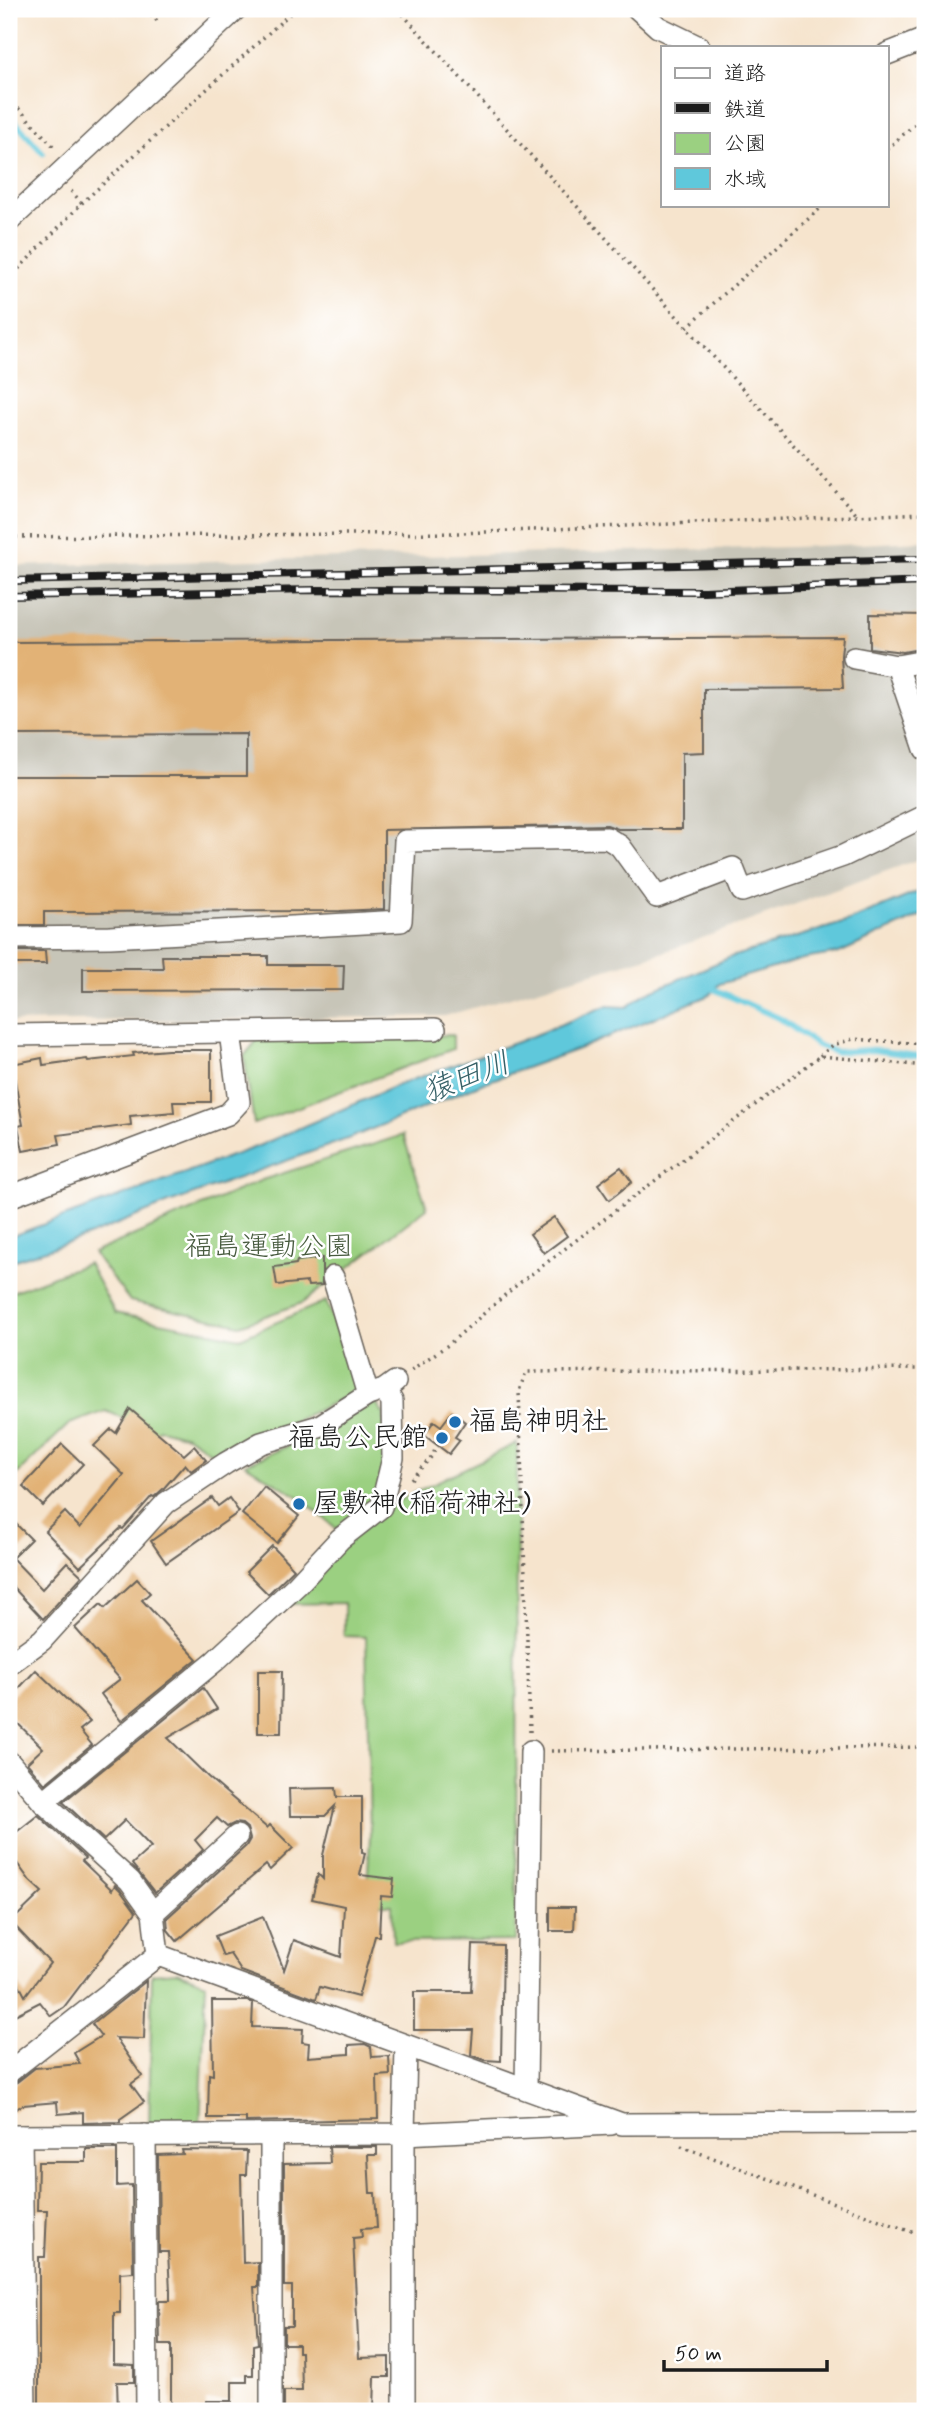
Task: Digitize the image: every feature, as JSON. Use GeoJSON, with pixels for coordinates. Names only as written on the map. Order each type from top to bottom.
{"type":"FeatureCollection","features":[{"type":"Feature","properties":{"kind":"street"},"geometry":{"type":"LineString","coordinates":[[9,220],[236,9]]}},
{"type":"Feature","properties":{"kind":"street"},"geometry":{"type":"LineString","coordinates":[[638,9],[658,27],[697,46]]}},
{"type":"Feature","properties":{"kind":"street"},"geometry":{"type":"LineString","coordinates":[[888,54],[925,39]]}},
{"type":"Feature","properties":{"kind":"street"},"geometry":{"type":"LineString","coordinates":[[853,658],[897,666],[925,661]]}},
{"type":"Feature","properties":{"kind":"street"},"geometry":{"type":"LineString","coordinates":[[897,666],[925,749]]}},
{"type":"Feature","properties":{"kind":"street"},"geometry":{"type":"LineString","coordinates":[[9,938],[110,937],[401,921],[405,841],[607,838],[620,846],[657,897],[733,868],[741,891],[843,856],[925,817]]}},
{"type":"Feature","properties":{"kind":"street"},"geometry":{"type":"LineString","coordinates":[[9,1035],[435,1029]]}},
{"type":"Feature","properties":{"kind":"street"},"geometry":{"type":"LineString","coordinates":[[9,1197],[228,1114],[239,1102],[230,1032]]}},
{"type":"Feature","properties":{"kind":"street"},"geometry":{"type":"LineString","coordinates":[[43,1802],[215,1661],[297,1585],[340,1539],[381,1507],[393,1458],[392,1401],[382,1389],[333,1277]]}},
{"type":"Feature","properties":{"kind":"street"},"geometry":{"type":"LineString","coordinates":[[9,1664],[42,1640],[166,1503],[261,1443],[319,1426],[382,1389]]}},
{"type":"Feature","properties":{"kind":"street"},"geometry":{"type":"LineString","coordinates":[[526,2087],[531,1751]]}},
{"type":"Feature","properties":{"kind":"street"},"geometry":{"type":"LineString","coordinates":[[9,1762],[43,1802],[130,1881],[153,1913],[158,1955]]}},
{"type":"Feature","properties":{"kind":"street"},"geometry":{"type":"LineString","coordinates":[[153,1913],[237,1836]]}},
{"type":"Feature","properties":{"kind":"street"},"geometry":{"type":"LineString","coordinates":[[158,1955],[622,2124]]}},
{"type":"Feature","properties":{"kind":"street"},"geometry":{"type":"LineString","coordinates":[[9,2072],[158,1955]]}},
{"type":"Feature","properties":{"kind":"street"},"geometry":{"type":"LineString","coordinates":[[404,2411],[404,2134],[407,2047]]}},
{"type":"Feature","properties":{"kind":"street"},"geometry":{"type":"LineString","coordinates":[[25,2411],[15,2136],[404,2134],[622,2124],[925,2123]]}},
{"type":"Feature","properties":{"kind":"street"},"geometry":{"type":"LineString","coordinates":[[145,2135],[147,2411]]}},
{"type":"Feature","properties":{"kind":"street"},"geometry":{"type":"LineString","coordinates":[[271,2135],[271,2411]]}},
{"type":"Feature","properties":{"kind":"path"},"geometry":{"type":"LineString","coordinates":[[146,9],[160,24]]}},
{"type":"Feature","properties":{"kind":"path"},"geometry":{"type":"LineString","coordinates":[[9,279],[82,203],[295,9]]}},
{"type":"Feature","properties":{"kind":"path"},"geometry":{"type":"LineString","coordinates":[[398,9],[858,516]]}},
{"type":"Feature","properties":{"kind":"path"},"geometry":{"type":"LineString","coordinates":[[915,9],[925,20]]}},
{"type":"Feature","properties":{"kind":"path"},"geometry":{"type":"LineString","coordinates":[[9,98],[70,165]]}},
{"type":"Feature","properties":{"kind":"path"},"geometry":{"type":"LineString","coordinates":[[888,148],[925,115]]}},
{"type":"Feature","properties":{"kind":"path"},"geometry":{"type":"LineString","coordinates":[[687,327],[823,206]]}},
{"type":"Feature","properties":{"kind":"path"},"geometry":{"type":"LineString","coordinates":[[9,537],[462,533],[925,513]]}},
{"type":"Feature","properties":{"kind":"path"},"geometry":{"type":"LineString","coordinates":[[382,1389],[448,1345],[513,1288],[830,1047],[853,1039],[925,1044]]}},
{"type":"Feature","properties":{"kind":"path"},"geometry":{"type":"LineString","coordinates":[[822,1054],[925,1066]]}},
{"type":"Feature","properties":{"kind":"path"},"geometry":{"type":"LineString","coordinates":[[925,1369],[526,1372],[519,1391],[531,1751],[925,1747]]}},
{"type":"Feature","properties":{"kind":"path"},"geometry":{"type":"LineString","coordinates":[[385,1492],[405,1485],[433,1455],[436,1447]]}},
{"type":"Feature","properties":{"kind":"path"},"geometry":{"type":"LineString","coordinates":[[672,2143],[925,2236]]}},
{"type":"Feature","properties":{"kind":"shaded area"},"geometry":{"type":"Polygon","coordinates":[[[925,541],[925,857],[661,953],[445,1016],[9,1022],[9,566],[796,547],[925,541]]]}},
{"type":"Feature","properties":{"kind":"green space"},"geometry":{"type":"Polygon","coordinates":[[[453,1035],[453,1049],[254,1124],[244,1056],[258,1039],[453,1035]]]}},
{"type":"Feature","properties":{"kind":"green space","name":"福島運動公園"},"geometry":{"type":"Polygon","coordinates":[[[403,1135],[427,1208],[302,1303],[240,1325],[130,1301],[93,1253],[262,1180],[403,1135]]]}},
{"type":"Feature","properties":{"kind":"green space"},"geometry":{"type":"Polygon","coordinates":[[[88,1263],[115,1313],[240,1338],[326,1301],[358,1391],[218,1457],[187,1436],[160,1429],[144,1436],[123,1418],[106,1411],[69,1424],[9,1482],[9,1293],[88,1263]]]}},
{"type":"Feature","properties":{"kind":"green space"},"geometry":{"type":"Polygon","coordinates":[[[375,1402],[384,1414],[383,1476],[374,1499],[337,1529],[299,1497],[245,1464],[314,1435],[375,1402]]]}},
{"type":"Feature","properties":{"kind":"green space"},"geometry":{"type":"Polygon","coordinates":[[[517,1443],[516,1941],[393,1942],[392,1905],[366,1905],[370,1836],[366,1637],[344,1636],[344,1603],[287,1604],[341,1545],[399,1500],[517,1443]]]}},
{"type":"Feature","properties":{"kind":"green space"},"geometry":{"type":"Polygon","coordinates":[[[176,1972],[206,1983],[200,2127],[149,2128],[152,1974],[176,1972]]]}},
{"type":"Feature","properties":{"kind":"water","name":"猿田川"},"geometry":{"type":"Polygon","coordinates":[[[925,889],[925,914],[839,953],[803,959],[719,984],[710,995],[576,1050],[486,1082],[350,1138],[169,1203],[88,1236],[9,1262],[9,1237],[256,1147],[398,1085],[520,1041],[606,1006],[627,1007],[644,994],[731,957],[849,921],[925,889]]]}},
{"type":"Feature","properties":{"kind":"building"},"geometry":{"type":"Polygon","coordinates":[[[870,614],[925,615],[925,648],[903,652],[870,648],[870,614]]]}},
{"type":"Feature","properties":{"kind":"building"},"geometry":{"type":"Polygon","coordinates":[[[843,637],[843,688],[704,689],[704,752],[682,753],[682,829],[618,829],[607,825],[384,830],[384,909],[44,912],[44,925],[9,925],[9,776],[246,776],[246,734],[9,735],[9,642],[843,637]]]}},
{"type":"Feature","properties":{"kind":"building"},"geometry":{"type":"Polygon","coordinates":[[[9,951],[45,951],[46,964],[9,964],[9,951]]]}},
{"type":"Feature","properties":{"kind":"building"},"geometry":{"type":"Polygon","coordinates":[[[162,956],[268,956],[268,965],[344,965],[343,990],[83,991],[83,968],[163,968],[162,956]]]}},
{"type":"Feature","properties":{"kind":"building"},"geometry":{"type":"Polygon","coordinates":[[[168,1050],[211,1050],[211,1102],[173,1102],[174,1112],[130,1116],[131,1125],[58,1135],[60,1144],[23,1151],[18,1126],[23,1125],[12,1064],[42,1058],[43,1065],[88,1061],[168,1050]]]}},
{"type":"Feature","properties":{"kind":"building"},"geometry":{"type":"Polygon","coordinates":[[[621,1167],[632,1182],[609,1200],[598,1184],[621,1167]]]}},
{"type":"Feature","properties":{"kind":"building"},"geometry":{"type":"Polygon","coordinates":[[[554,1217],[567,1236],[544,1253],[530,1234],[554,1217]]]}},
{"type":"Feature","properties":{"kind":"building"},"geometry":{"type":"Polygon","coordinates":[[[322,1258],[322,1285],[308,1286],[307,1282],[277,1285],[274,1267],[322,1258]]]}},
{"type":"Feature","properties":{"kind":"building"},"geometry":{"type":"Polygon","coordinates":[[[130,1409],[184,1455],[194,1446],[206,1460],[191,1471],[185,1464],[123,1529],[80,1567],[45,1531],[65,1512],[80,1528],[124,1475],[94,1446],[111,1429],[116,1433],[130,1409]]]}},
{"type":"Feature","properties":{"kind":"building","name":"福島公民館"},"geometry":{"type":"Polygon","coordinates":[[[452,1412],[465,1422],[455,1437],[460,1440],[449,1454],[424,1435],[434,1421],[441,1426],[452,1412]]]}},
{"type":"Feature","properties":{"kind":"building"},"geometry":{"type":"Polygon","coordinates":[[[62,1444],[83,1464],[43,1506],[23,1486],[62,1444]]]}},
{"type":"Feature","properties":{"kind":"building"},"geometry":{"type":"Polygon","coordinates":[[[264,1487],[299,1516],[277,1543],[242,1514],[264,1487]]]}},
{"type":"Feature","properties":{"kind":"building"},"geometry":{"type":"Polygon","coordinates":[[[212,1498],[218,1506],[229,1498],[239,1512],[166,1563],[151,1541],[212,1498]]]}},
{"type":"Feature","properties":{"kind":"building"},"geometry":{"type":"Polygon","coordinates":[[[9,1517],[31,1539],[12,1558],[42,1589],[67,1562],[82,1576],[43,1619],[9,1583],[9,1517]]]}},
{"type":"Feature","properties":{"kind":"building"},"geometry":{"type":"Polygon","coordinates":[[[272,1546],[294,1569],[268,1594],[246,1572],[272,1546]]]}},
{"type":"Feature","properties":{"kind":"building"},"geometry":{"type":"Polygon","coordinates":[[[137,1579],[150,1593],[142,1600],[197,1659],[121,1721],[101,1694],[120,1679],[75,1628],[101,1604],[105,1608],[137,1579]]]}},
{"type":"Feature","properties":{"kind":"building"},"geometry":{"type":"Polygon","coordinates":[[[36,1670],[90,1722],[80,1730],[92,1745],[45,1784],[27,1763],[43,1748],[9,1715],[9,1699],[36,1670]]]}},
{"type":"Feature","properties":{"kind":"building"},"geometry":{"type":"Polygon","coordinates":[[[258,1671],[282,1671],[281,1733],[258,1733],[258,1671]]]}},
{"type":"Feature","properties":{"kind":"building"},"geometry":{"type":"Polygon","coordinates":[[[203,1688],[217,1709],[168,1738],[208,1777],[267,1828],[270,1825],[293,1848],[270,1870],[266,1865],[177,1941],[168,1930],[167,1918],[246,1846],[250,1839],[247,1828],[235,1823],[227,1827],[217,1818],[195,1840],[203,1850],[155,1893],[132,1864],[151,1847],[125,1820],[104,1840],[63,1802],[203,1688]]]}},
{"type":"Feature","properties":{"kind":"building"},"geometry":{"type":"Polygon","coordinates":[[[336,1788],[337,1797],[362,1797],[362,1852],[365,1853],[360,1875],[394,1879],[392,1897],[381,1896],[379,1936],[375,1936],[358,1997],[320,1987],[316,1999],[241,1971],[230,1954],[223,1956],[215,1936],[263,1917],[284,1970],[294,1940],[341,1957],[344,1906],[312,1899],[318,1874],[323,1879],[323,1855],[335,1806],[325,1816],[290,1816],[289,1789],[336,1788]]]}},
{"type":"Feature","properties":{"kind":"building"},"geometry":{"type":"Polygon","coordinates":[[[38,1815],[85,1858],[82,1861],[112,1890],[115,1885],[136,1912],[64,2007],[51,2016],[40,2002],[9,2018],[9,1965],[25,1996],[50,1963],[11,1922],[42,1892],[30,1881],[9,1852],[9,1838],[38,1815]]]}},
{"type":"Feature","properties":{"kind":"building"},"geometry":{"type":"Polygon","coordinates":[[[550,1907],[575,1907],[574,1931],[550,1931],[550,1907]]]}},
{"type":"Feature","properties":{"kind":"building"},"geometry":{"type":"Polygon","coordinates":[[[473,1945],[503,1946],[501,2061],[485,2060],[471,2055],[473,2030],[414,2030],[414,1992],[471,1992],[473,1945]]]}},
{"type":"Feature","properties":{"kind":"building"},"geometry":{"type":"Polygon","coordinates":[[[146,1981],[144,2039],[116,2038],[142,2076],[131,2084],[144,2102],[120,2119],[120,2122],[83,2123],[83,2112],[58,2114],[57,2102],[23,2105],[9,2113],[9,2085],[35,2068],[80,2064],[74,2053],[101,2036],[92,2024],[146,1981]]]}},
{"type":"Feature","properties":{"kind":"building"},"geometry":{"type":"Polygon","coordinates":[[[212,2001],[253,2003],[252,2027],[303,2029],[302,2042],[309,2043],[308,2057],[349,2054],[349,2045],[365,2044],[371,2047],[372,2057],[389,2056],[390,2075],[377,2076],[378,2119],[246,2122],[246,2118],[208,2118],[209,2074],[213,2075],[212,2001]]]}},
{"type":"Feature","properties":{"kind":"building"},"geometry":{"type":"Polygon","coordinates":[[[329,2147],[377,2147],[377,2155],[368,2155],[370,2193],[375,2193],[377,2228],[361,2229],[362,2237],[353,2238],[359,2358],[389,2357],[389,2377],[375,2377],[374,2411],[284,2411],[284,2391],[302,2391],[301,2352],[298,2352],[298,2344],[284,2344],[284,2326],[292,2326],[292,2286],[284,2286],[284,2164],[330,2163],[329,2147]]]}},
{"type":"Feature","properties":{"kind":"building"},"geometry":{"type":"Polygon","coordinates":[[[86,2149],[117,2149],[117,2186],[132,2185],[133,2272],[120,2273],[120,2313],[114,2313],[114,2364],[134,2365],[134,2382],[117,2382],[118,2411],[39,2411],[39,2257],[45,2257],[47,2210],[37,2210],[38,2162],[86,2162],[86,2149]]]}},
{"type":"Feature","properties":{"kind":"building"},"geometry":{"type":"Polygon","coordinates":[[[182,2150],[247,2151],[246,2175],[241,2175],[243,2263],[258,2262],[258,2287],[254,2287],[258,2344],[253,2345],[253,2375],[247,2375],[247,2382],[232,2382],[232,2401],[206,2401],[206,2411],[171,2411],[171,2345],[160,2345],[159,2301],[170,2301],[170,2291],[168,2252],[159,2252],[158,2155],[183,2154],[182,2150]]]}},
{"type":"Feature","properties":{"kind":"building"},"geometry":{"type":"Polygon","coordinates":[[[11,2350],[12,2402],[9,2402],[11,2350]]]}},
{"type":"Feature","properties":{"kind":"waterway"},"geometry":{"type":"LineString","coordinates":[[9,115],[43,153]]}},
{"type":"Feature","properties":{"kind":"waterway"},"geometry":{"type":"LineString","coordinates":[[709,987],[781,1019],[817,1045],[835,1052],[873,1050],[925,1057]]}},
{"type":"Feature","properties":{"kind":"railway"},"geometry":{"type":"LineString","coordinates":[[9,581],[925,559]]}},
{"type":"Feature","properties":{"kind":"railway"},"geometry":{"type":"LineString","coordinates":[[9,596],[314,590],[704,591],[925,582]]}},
{"type":"Feature","properties":{"kind":"place","name":"福島神明社"},"geometry":{"type":"Point","coordinates":[455,1422]}},
{"type":"Feature","properties":{"kind":"place","name":"福島公民館"},"geometry":{"type":"Point","coordinates":[442,1438]}},
{"type":"Feature","properties":{"kind":"place","name":"屋敷神(稲荷神社)"},"geometry":{"type":"Point","coordinates":[299,1504]}}]}
